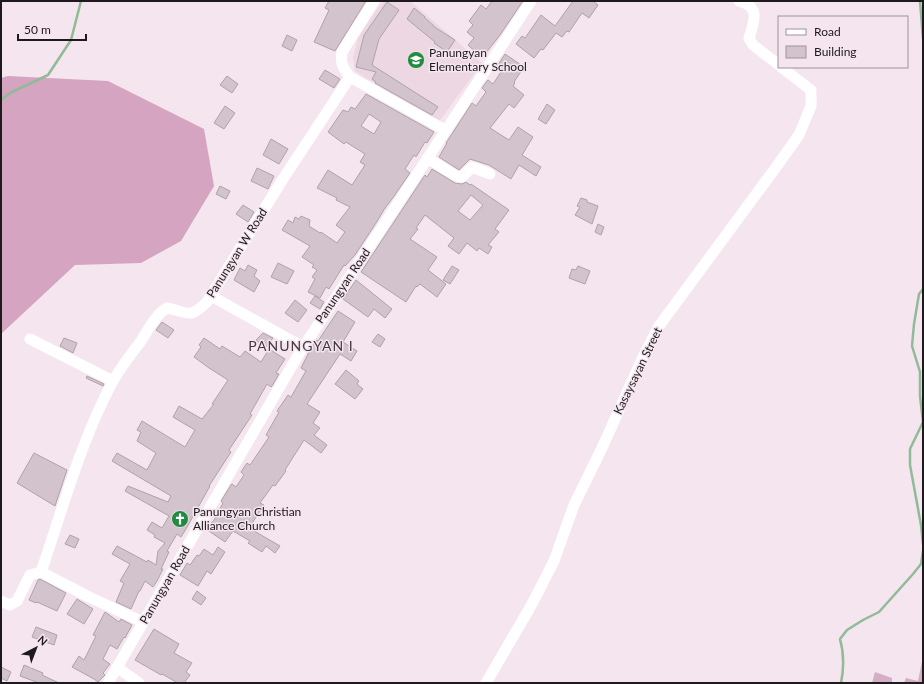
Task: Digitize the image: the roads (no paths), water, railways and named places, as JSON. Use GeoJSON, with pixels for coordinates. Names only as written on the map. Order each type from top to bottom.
{"type":"FeatureCollection","features":[{"type":"Feature","properties":{"kind":"street"},"geometry":{"type":"LineString","coordinates":[[374,1],[342,52],[342,66],[350,77],[445,130]]}},
{"type":"Feature","properties":{"kind":"street","name":"Panungyan Road"},"geometry":{"type":"LineString","coordinates":[[108,683],[303,347],[531,1]]}},
{"type":"Feature","properties":{"kind":"street","name":"Kasaysayan Street"},"geometry":{"type":"LineString","coordinates":[[739,1],[744,2],[754,11],[755,18],[749,38],[753,45],[778,64]]}},
{"type":"Feature","properties":{"kind":"street","name":"Kasaysayan Street"},"geometry":{"type":"LineString","coordinates":[[486,683],[532,604],[554,561],[574,505],[659,326],[799,135],[811,106],[811,90],[783,68]]}},
{"type":"Feature","properties":{"kind":"street","name":"Panungyan W Road"},"geometry":{"type":"LineString","coordinates":[[41,572],[78,463],[99,409],[125,362],[162,310],[167,308],[187,313],[194,313],[207,302],[281,182],[350,77]]}},
{"type":"Feature","properties":{"kind":"street"},"geometry":{"type":"LineString","coordinates":[[427,158],[458,177],[462,177],[472,167],[490,174]]}},
{"type":"Feature","properties":{"kind":"street"},"geometry":{"type":"LineString","coordinates":[[211,296],[303,347]]}},
{"type":"Feature","properties":{"kind":"street"},"geometry":{"type":"LineString","coordinates":[[30,339],[114,381]]}},
{"type":"Feature","properties":{"kind":"street"},"geometry":{"type":"LineString","coordinates":[[1,601],[10,605],[14,604],[30,576],[41,572],[89,597],[144,622]]}},
{"type":"Feature","properties":{"kind":"street"},"geometry":{"type":"LineString","coordinates":[[118,668],[139,683]]}},
{"type":"Feature","properties":{"kind":"waterway"},"geometry":{"type":"LineString","coordinates":[[1,100],[10,93],[48,75],[71,40],[81,1]]}},
{"type":"Feature","properties":{"kind":"waterway"},"geometry":{"type":"LineString","coordinates":[[920,1],[923,39]]}},
{"type":"Feature","properties":{"kind":"waterway"},"geometry":{"type":"LineString","coordinates":[[923,289],[919,294],[912,346],[920,372],[920,396],[923,422]]}},
{"type":"Feature","properties":{"kind":"waterway"},"geometry":{"type":"LineString","coordinates":[[923,422],[910,449],[910,465],[923,544]]}},
{"type":"Feature","properties":{"kind":"waterway"},"geometry":{"type":"LineString","coordinates":[[841,683],[843,661],[840,639],[847,630],[879,612],[921,564],[923,551]]}},
{"type":"Feature","properties":{"kind":"place","name":"Panungyan Elementary School"},"geometry":{"type":"Point","coordinates":[416,60]}},
{"type":"Feature","properties":{"kind":"place","name":"Panungyan Christian Alliance Church"},"geometry":{"type":"Point","coordinates":[180,519]}},
{"type":"Feature","properties":{"kind":"district","name":"PANUNGYAN I"},"geometry":{"type":"Point","coordinates":[301,346]}}]}
